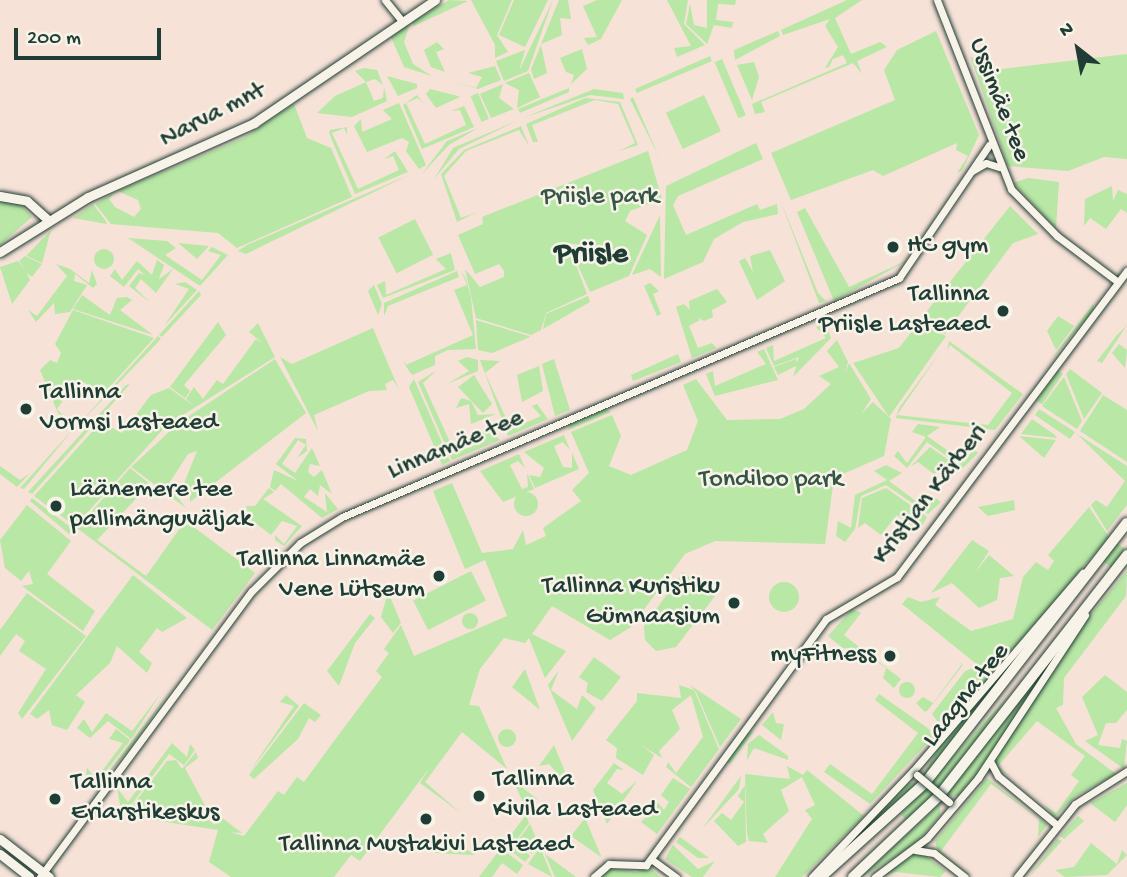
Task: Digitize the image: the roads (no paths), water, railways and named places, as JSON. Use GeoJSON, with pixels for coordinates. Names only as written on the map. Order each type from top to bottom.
{"type":"FeatureCollection","features":[{"type":"Feature","properties":{"kind":"main road","name":"Narva mnt"},"geometry":{"type":"LineString","coordinates":[[0,252],[48,220],[238,132],[437,0]]}},
{"type":"Feature","properties":{"kind":"main road"},"geometry":{"type":"LineString","coordinates":[[0,196],[31,203],[48,220]]}},
{"type":"Feature","properties":{"kind":"main road"},"geometry":{"type":"LineString","coordinates":[[26,235],[36,219],[31,203]]}},
{"type":"Feature","properties":{"kind":"main road","name":"Laagna tee"},"geometry":{"type":"LineString","coordinates":[[821,877],[925,783],[1127,523]]}},
{"type":"Feature","properties":{"kind":"main road","name":"Laagna tee"},"geometry":{"type":"LineString","coordinates":[[853,877],[939,796],[1127,555]]}},
{"type":"Feature","properties":{"kind":"main road"},"geometry":{"type":"LineString","coordinates":[[0,839],[45,876]]}},
{"type":"Feature","properties":{"kind":"main road"},"geometry":{"type":"LineString","coordinates":[[0,854],[29,877]]}},
{"type":"Feature","properties":{"kind":"street"},"geometry":{"type":"LineString","coordinates":[[385,0],[401,22]]}},
{"type":"Feature","properties":{"kind":"street","name":"Ussimäe tee"},"geometry":{"type":"LineString","coordinates":[[939,0],[991,149],[1000,167],[1028,210],[1118,282]]}},
{"type":"Feature","properties":{"kind":"street","name":"Linnamäe tee"},"geometry":{"type":"LineString","coordinates":[[45,876],[252,592],[300,543],[350,513],[888,284],[911,267],[970,173],[991,149]]}},
{"type":"Feature","properties":{"kind":"street"},"geometry":{"type":"LineString","coordinates":[[970,173],[986,163],[1000,167]]}},
{"type":"Feature","properties":{"kind":"street","name":"Kristjan Kärberi"},"geometry":{"type":"LineString","coordinates":[[651,859],[826,618],[897,577],[1127,271]]}},
{"type":"Feature","properties":{"kind":"street"},"geometry":{"type":"LineString","coordinates":[[811,877],[914,774],[944,733],[1114,539]]}},
{"type":"Feature","properties":{"kind":"street"},"geometry":{"type":"LineString","coordinates":[[875,877],[912,852],[927,838],[950,805],[978,778],[1102,587]]}},
{"type":"Feature","properties":{"kind":"street"},"geometry":{"type":"LineString","coordinates":[[990,761],[998,776],[1057,825]]}},
{"type":"Feature","properties":{"kind":"street"},"geometry":{"type":"LineString","coordinates":[[1017,877],[1057,825],[1080,801],[1127,771]]}},
{"type":"Feature","properties":{"kind":"street"},"geometry":{"type":"LineString","coordinates":[[914,774],[950,805]]}},
{"type":"Feature","properties":{"kind":"street"},"geometry":{"type":"LineString","coordinates":[[978,778],[998,776]]}},
{"type":"Feature","properties":{"kind":"street"},"geometry":{"type":"LineString","coordinates":[[927,838],[934,853],[965,877]]}},
{"type":"Feature","properties":{"kind":"street"},"geometry":{"type":"LineString","coordinates":[[912,852],[934,853]]}},
{"type":"Feature","properties":{"kind":"street"},"geometry":{"type":"LineString","coordinates":[[806,877],[834,854]]}},
{"type":"Feature","properties":{"kind":"street"},"geometry":{"type":"LineString","coordinates":[[594,877],[614,863],[636,869],[651,859],[676,877]]}},
{"type":"Feature","properties":{"kind":"place","name":"HC gym"},"geometry":{"type":"Point","coordinates":[893,247]}},
{"type":"Feature","properties":{"kind":"place","name":"Tallinna Priisle Lasteaed"},"geometry":{"type":"Point","coordinates":[1003,311]}},
{"type":"Feature","properties":{"kind":"place","name":"Tallinna Vormsi Lasteaed"},"geometry":{"type":"Point","coordinates":[26,409]}},
{"type":"Feature","properties":{"kind":"place","name":"Läänemere tee pallimänguväljak"},"geometry":{"type":"Point","coordinates":[56,506]}},
{"type":"Feature","properties":{"kind":"place","name":"Tallinna Linnamäe Vene Lütseum"},"geometry":{"type":"Point","coordinates":[439,576]}},
{"type":"Feature","properties":{"kind":"place","name":"Tallinna Kuristiku Gümnaasium"},"geometry":{"type":"Point","coordinates":[734,603]}},
{"type":"Feature","properties":{"kind":"place","name":"myFitness"},"geometry":{"type":"Point","coordinates":[890,656]}},
{"type":"Feature","properties":{"kind":"place","name":"Tallinna Kivila Lasteaed"},"geometry":{"type":"Point","coordinates":[479,796]}},
{"type":"Feature","properties":{"kind":"place","name":"Tallinna Eriarstikeskus"},"geometry":{"type":"Point","coordinates":[55,799]}},
{"type":"Feature","properties":{"kind":"place","name":"Tallinna Mustakivi Lasteaed"},"geometry":{"type":"Point","coordinates":[426,819]}},
{"type":"Feature","properties":{"kind":"district","name":"Priisle"},"geometry":{"type":"Point","coordinates":[591,256]}},
{"type":"Feature","properties":{"kind":"park label","name":"Priisle park"},"geometry":{"type":"Point","coordinates":[600,198]}},
{"type":"Feature","properties":{"kind":"park label","name":"Tondiloo park"},"geometry":{"type":"Point","coordinates":[771,481]}}]}
